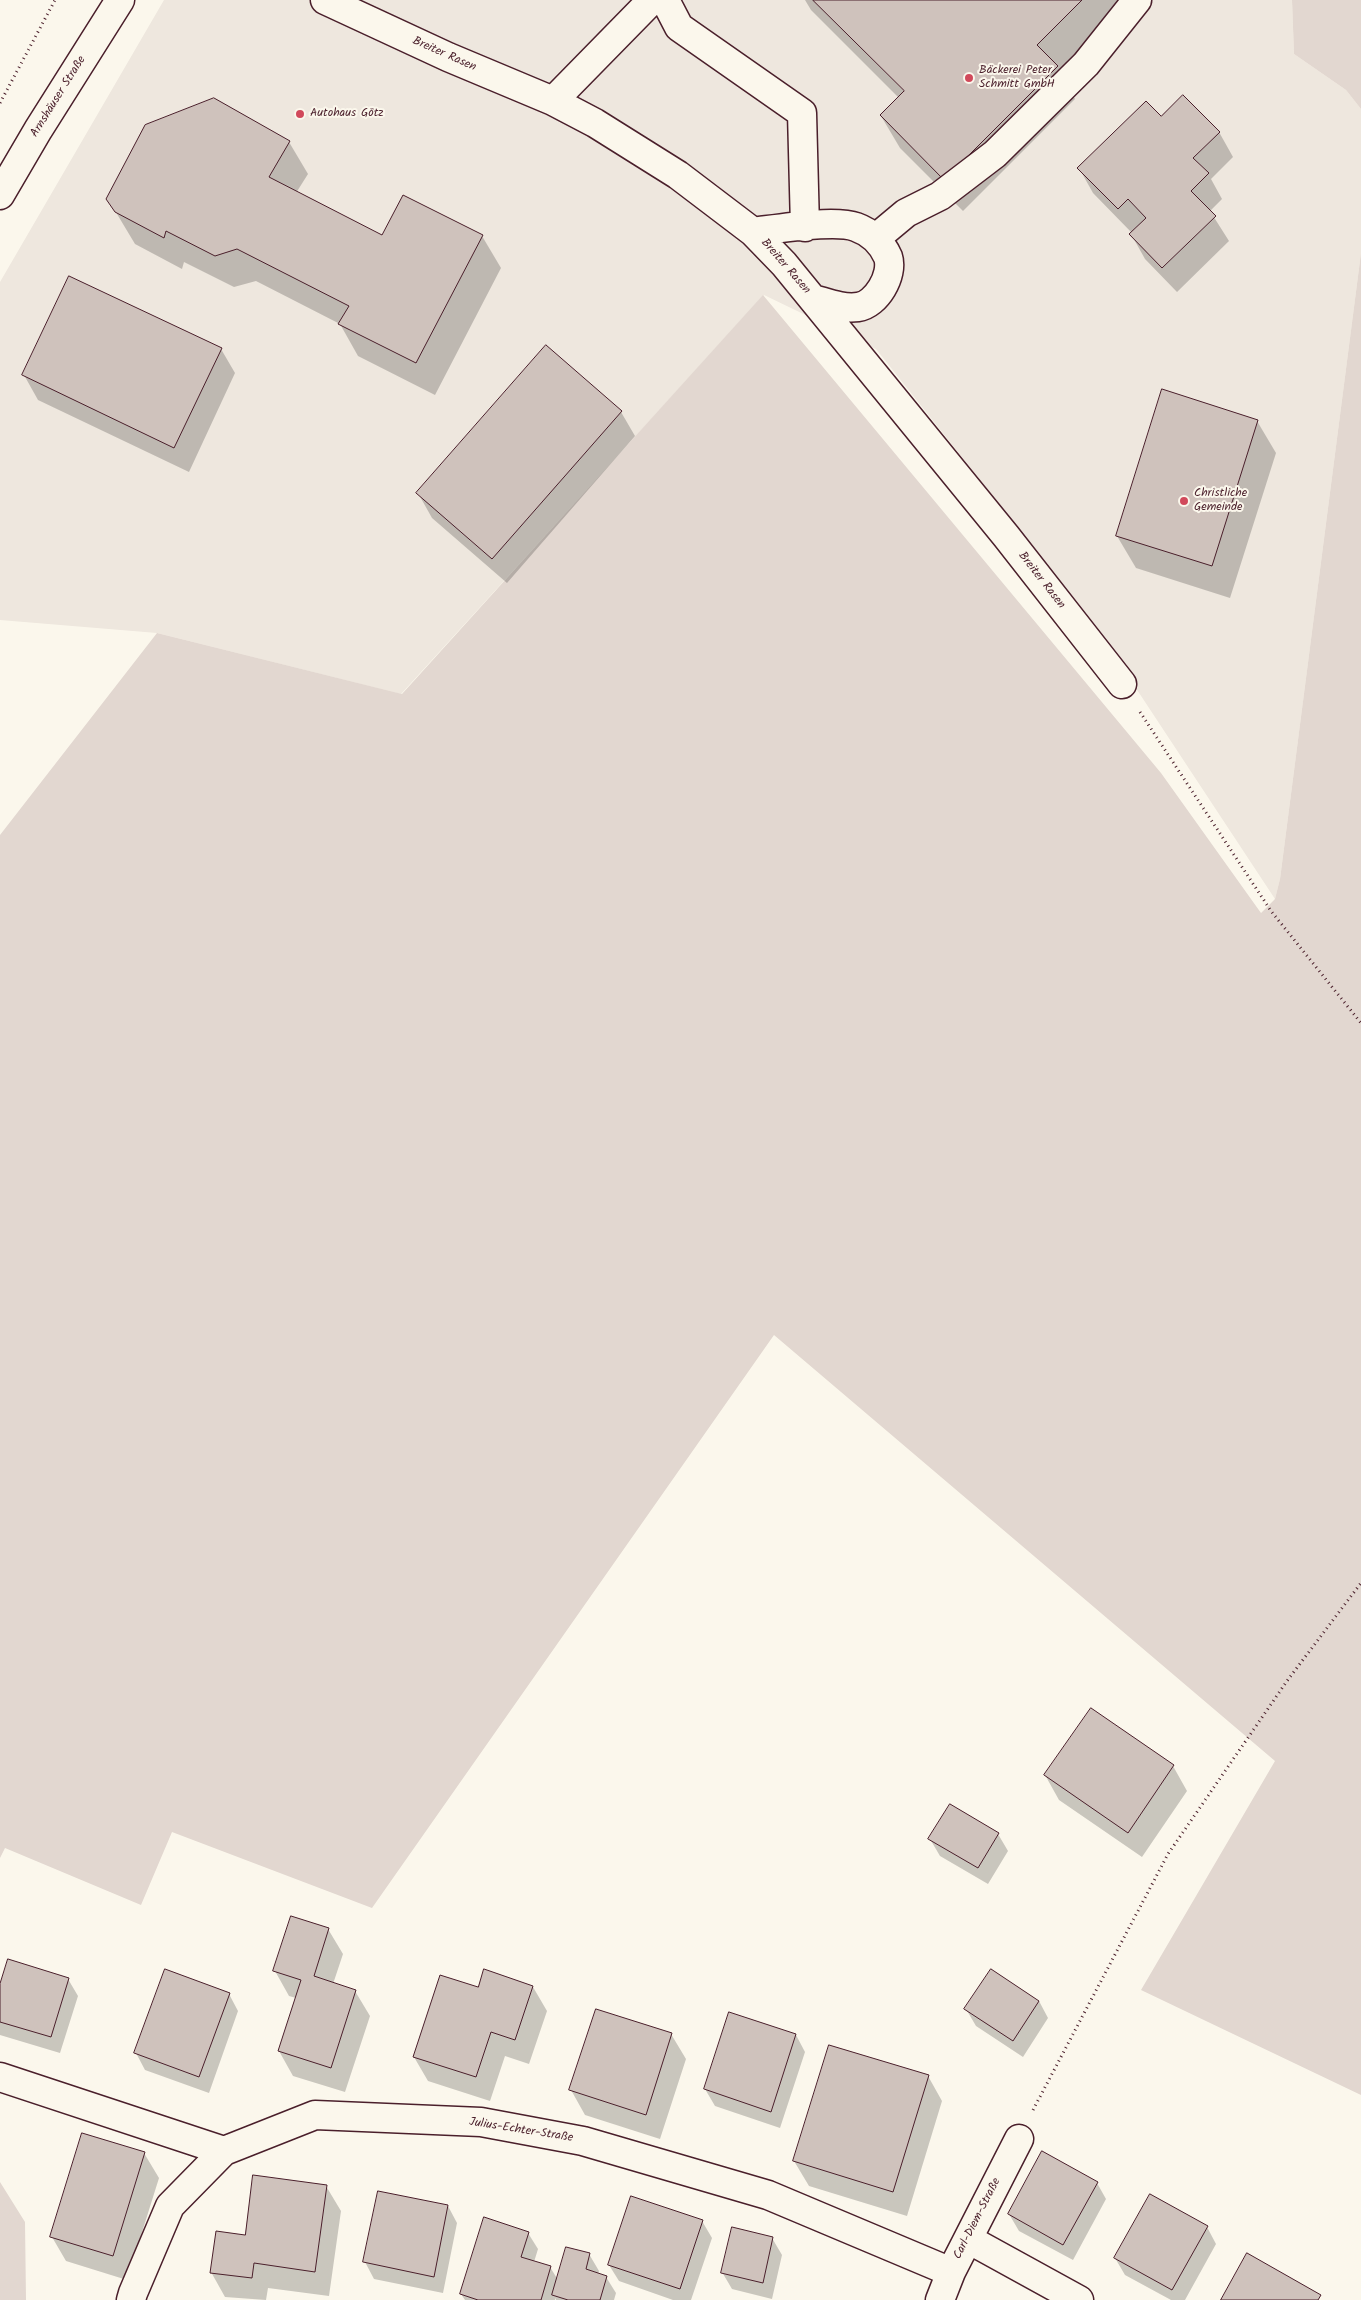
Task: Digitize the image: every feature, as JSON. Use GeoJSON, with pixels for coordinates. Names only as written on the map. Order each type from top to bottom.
{"type":"FeatureCollection","features":[{"type":"Feature","properties":{"kind":"street","name":"Arnshäuser Straße"},"geometry":{"type":"LineString","coordinates":[[0,195],[38,130],[120,0]]}},
{"type":"Feature","properties":{"kind":"street","name":"Breiter Rasen"},"geometry":{"type":"LineString","coordinates":[[325,0],[448,57],[553,101],[595,123],[678,176],[753,232],[784,264],[813,299],[1006,536],[1122,684]]}},
{"type":"Feature","properties":{"kind":"street"},"geometry":{"type":"LineString","coordinates":[[553,101],[652,0]]}},
{"type":"Feature","properties":{"kind":"street"},"geometry":{"type":"LineString","coordinates":[[665,0],[679,27],[802,113],[805,227]]}},
{"type":"Feature","properties":{"kind":"street"},"geometry":{"type":"LineString","coordinates":[[876,238],[906,213],[940,196],[995,154],[1086,64],[1137,0]]}},
{"type":"Feature","properties":{"kind":"street"},"geometry":{"type":"LineString","coordinates":[[753,232],[830,224],[854,226],[876,238],[888,259],[886,280],[876,299],[860,307],[843,307],[813,299]]}},
{"type":"Feature","properties":{"kind":"street"},"geometry":{"type":"LineString","coordinates":[[0,2077],[224,2151]]}},
{"type":"Feature","properties":{"kind":"street","name":"Julius-Echter-Straße"},"geometry":{"type":"LineString","coordinates":[[131,2300],[170,2206],[224,2151],[315,2115],[481,2122],[583,2141],[768,2195],[951,2272]]}},
{"type":"Feature","properties":{"kind":"street","name":"Carl-Diem-Straße"},"geometry":{"type":"LineString","coordinates":[[940,2300],[951,2272],[1019,2138]]}},
{"type":"Feature","properties":{"kind":"street"},"geometry":{"type":"LineString","coordinates":[[968,2240],[1079,2300]]}},
{"type":"Feature","properties":{"kind":"path"},"geometry":{"type":"LineString","coordinates":[[0,103],[55,0]]}},
{"type":"Feature","properties":{"kind":"path"},"geometry":{"type":"LineString","coordinates":[[1122,684],[1271,911],[1361,1023]]}},
{"type":"Feature","properties":{"kind":"path"},"geometry":{"type":"LineString","coordinates":[[1019,2138],[1168,1854],[1287,1681],[1361,1583]]}},
{"type":"Feature","properties":{"kind":"shaded area"},"geometry":{"type":"Polygon","coordinates":[[[164,0],[1292,0],[1294,54],[1346,90],[1361,109],[1361,253],[1280,879],[1275,899],[1089,617],[876,349],[764,295],[401,694],[157,633],[0,620],[0,282],[164,0]]]}},
{"type":"Feature","properties":{"kind":"shaded area"},"geometry":{"type":"Polygon","coordinates":[[[1292,0],[1361,0],[1361,109],[1346,90],[1294,54],[1292,0]]]}},
{"type":"Feature","properties":{"kind":"shaded area"},"geometry":{"type":"Polygon","coordinates":[[[1361,253],[1361,2095],[1141,1990],[1275,1761],[774,1335],[372,1908],[172,1832],[141,1905],[5,1848],[0,1858],[0,835],[157,633],[402,694],[763,295],[1161,773],[1261,913],[1275,899],[1280,879],[1361,253]]]}},
{"type":"Feature","properties":{"kind":"shaded area"},"geometry":{"type":"Polygon","coordinates":[[[0,2182],[25,2222],[26,2300],[0,2300],[0,2182]]]}},
{"type":"Feature","properties":{"kind":"building","name":"Bäckerei Peter Schmitt GmbH"},"geometry":{"type":"Polygon","coordinates":[[[813,0],[1082,0],[1037,45],[1058,66],[944,180],[880,115],[904,91],[813,0]]]}},
{"type":"Feature","properties":{"kind":"building"},"geometry":{"type":"Polygon","coordinates":[[[1183,95],[1220,132],[1193,158],[1209,173],[1191,191],[1216,216],[1162,268],[1129,234],[1146,218],[1128,199],[1118,209],[1077,168],[1146,101],[1161,116],[1183,95]]]}},
{"type":"Feature","properties":{"kind":"building"},"geometry":{"type":"Polygon","coordinates":[[[214,98],[290,141],[269,177],[382,235],[403,195],[483,235],[416,363],[338,324],[349,306],[237,249],[215,256],[166,231],[164,238],[115,212],[106,199],[145,125],[214,98]]]}},
{"type":"Feature","properties":{"kind":"building"},"geometry":{"type":"Polygon","coordinates":[[[69,276],[222,348],[174,448],[22,375],[69,276]]]}},
{"type":"Feature","properties":{"kind":"building"},"geometry":{"type":"Polygon","coordinates":[[[546,345],[622,411],[492,559],[416,493],[546,345]]]}},
{"type":"Feature","properties":{"kind":"building"},"geometry":{"type":"Polygon","coordinates":[[[1162,389],[1258,420],[1212,566],[1116,536],[1162,389]]]}},
{"type":"Feature","properties":{"kind":"building"},"geometry":{"type":"Polygon","coordinates":[[[1091,1708],[1174,1765],[1128,1833],[1044,1775],[1091,1708]]]}},
{"type":"Feature","properties":{"kind":"building"},"geometry":{"type":"Polygon","coordinates":[[[950,1804],[999,1833],[978,1868],[928,1839],[950,1804]]]}},
{"type":"Feature","properties":{"kind":"building"},"geometry":{"type":"Polygon","coordinates":[[[291,1916],[329,1928],[314,1976],[356,1990],[331,2068],[278,2051],[301,1980],[273,1971],[291,1916]]]}},
{"type":"Feature","properties":{"kind":"building"},"geometry":{"type":"Polygon","coordinates":[[[8,1959],[69,1978],[51,2037],[0,2022],[0,1984],[8,1959]]]}},
{"type":"Feature","properties":{"kind":"building"},"geometry":{"type":"Polygon","coordinates":[[[165,1969],[230,1993],[199,2077],[134,2053],[165,1969]]]}},
{"type":"Feature","properties":{"kind":"building"},"geometry":{"type":"Polygon","coordinates":[[[484,1969],[533,1986],[515,2040],[491,2032],[476,2077],[413,2057],[440,1975],[478,1987],[484,1969]]]}},
{"type":"Feature","properties":{"kind":"building"},"geometry":{"type":"Polygon","coordinates":[[[991,1969],[1039,2001],[1013,2041],[964,2009],[991,1969]]]}},
{"type":"Feature","properties":{"kind":"building"},"geometry":{"type":"Polygon","coordinates":[[[596,2009],[672,2033],[646,2115],[569,2090],[596,2009]]]}},
{"type":"Feature","properties":{"kind":"building"},"geometry":{"type":"Polygon","coordinates":[[[729,2012],[796,2034],[771,2112],[704,2089],[729,2012]]]}},
{"type":"Feature","properties":{"kind":"building"},"geometry":{"type":"Polygon","coordinates":[[[829,2045],[929,2075],[893,2192],[793,2161],[829,2045]]]}},
{"type":"Feature","properties":{"kind":"building"},"geometry":{"type":"Polygon","coordinates":[[[82,2133],[145,2152],[113,2256],[50,2237],[82,2133]]]}},
{"type":"Feature","properties":{"kind":"building"},"geometry":{"type":"Polygon","coordinates":[[[1042,2151],[1098,2182],[1063,2245],[1008,2214],[1042,2151]]]}},
{"type":"Feature","properties":{"kind":"building"},"geometry":{"type":"Polygon","coordinates":[[[253,2175],[327,2185],[315,2272],[254,2263],[252,2278],[210,2273],[216,2231],[245,2235],[253,2175]]]}},
{"type":"Feature","properties":{"kind":"building"},"geometry":{"type":"Polygon","coordinates":[[[378,2191],[448,2205],[434,2277],[363,2262],[378,2191]]]}},
{"type":"Feature","properties":{"kind":"building"},"geometry":{"type":"Polygon","coordinates":[[[1150,2194],[1208,2226],[1172,2290],[1114,2258],[1150,2194]]]}},
{"type":"Feature","properties":{"kind":"building"},"geometry":{"type":"Polygon","coordinates":[[[631,2196],[703,2220],[680,2289],[608,2265],[631,2196]]]}},
{"type":"Feature","properties":{"kind":"building"},"geometry":{"type":"Polygon","coordinates":[[[484,2217],[529,2232],[521,2257],[551,2266],[541,2300],[478,2300],[460,2294],[484,2217]]]}},
{"type":"Feature","properties":{"kind":"building"},"geometry":{"type":"Polygon","coordinates":[[[732,2227],[773,2237],[763,2283],[721,2273],[732,2227]]]}},
{"type":"Feature","properties":{"kind":"building"},"geometry":{"type":"Polygon","coordinates":[[[566,2247],[590,2253],[586,2269],[607,2276],[600,2300],[568,2300],[552,2295],[566,2247]]]}},
{"type":"Feature","properties":{"kind":"building"},"geometry":{"type":"Polygon","coordinates":[[[1247,2253],[1321,2295],[1318,2300],[1221,2300],[1247,2253]]]}},
{"type":"Feature","properties":{"kind":"place","name":"Bäckerei Peter Schmitt GmbH"},"geometry":{"type":"Point","coordinates":[969,78]}},
{"type":"Feature","properties":{"kind":"place","name":"Autohaus Götz"},"geometry":{"type":"Point","coordinates":[300,114]}},
{"type":"Feature","properties":{"kind":"place","name":"Christliche Gemeinde"},"geometry":{"type":"Point","coordinates":[1184,501]}}]}
